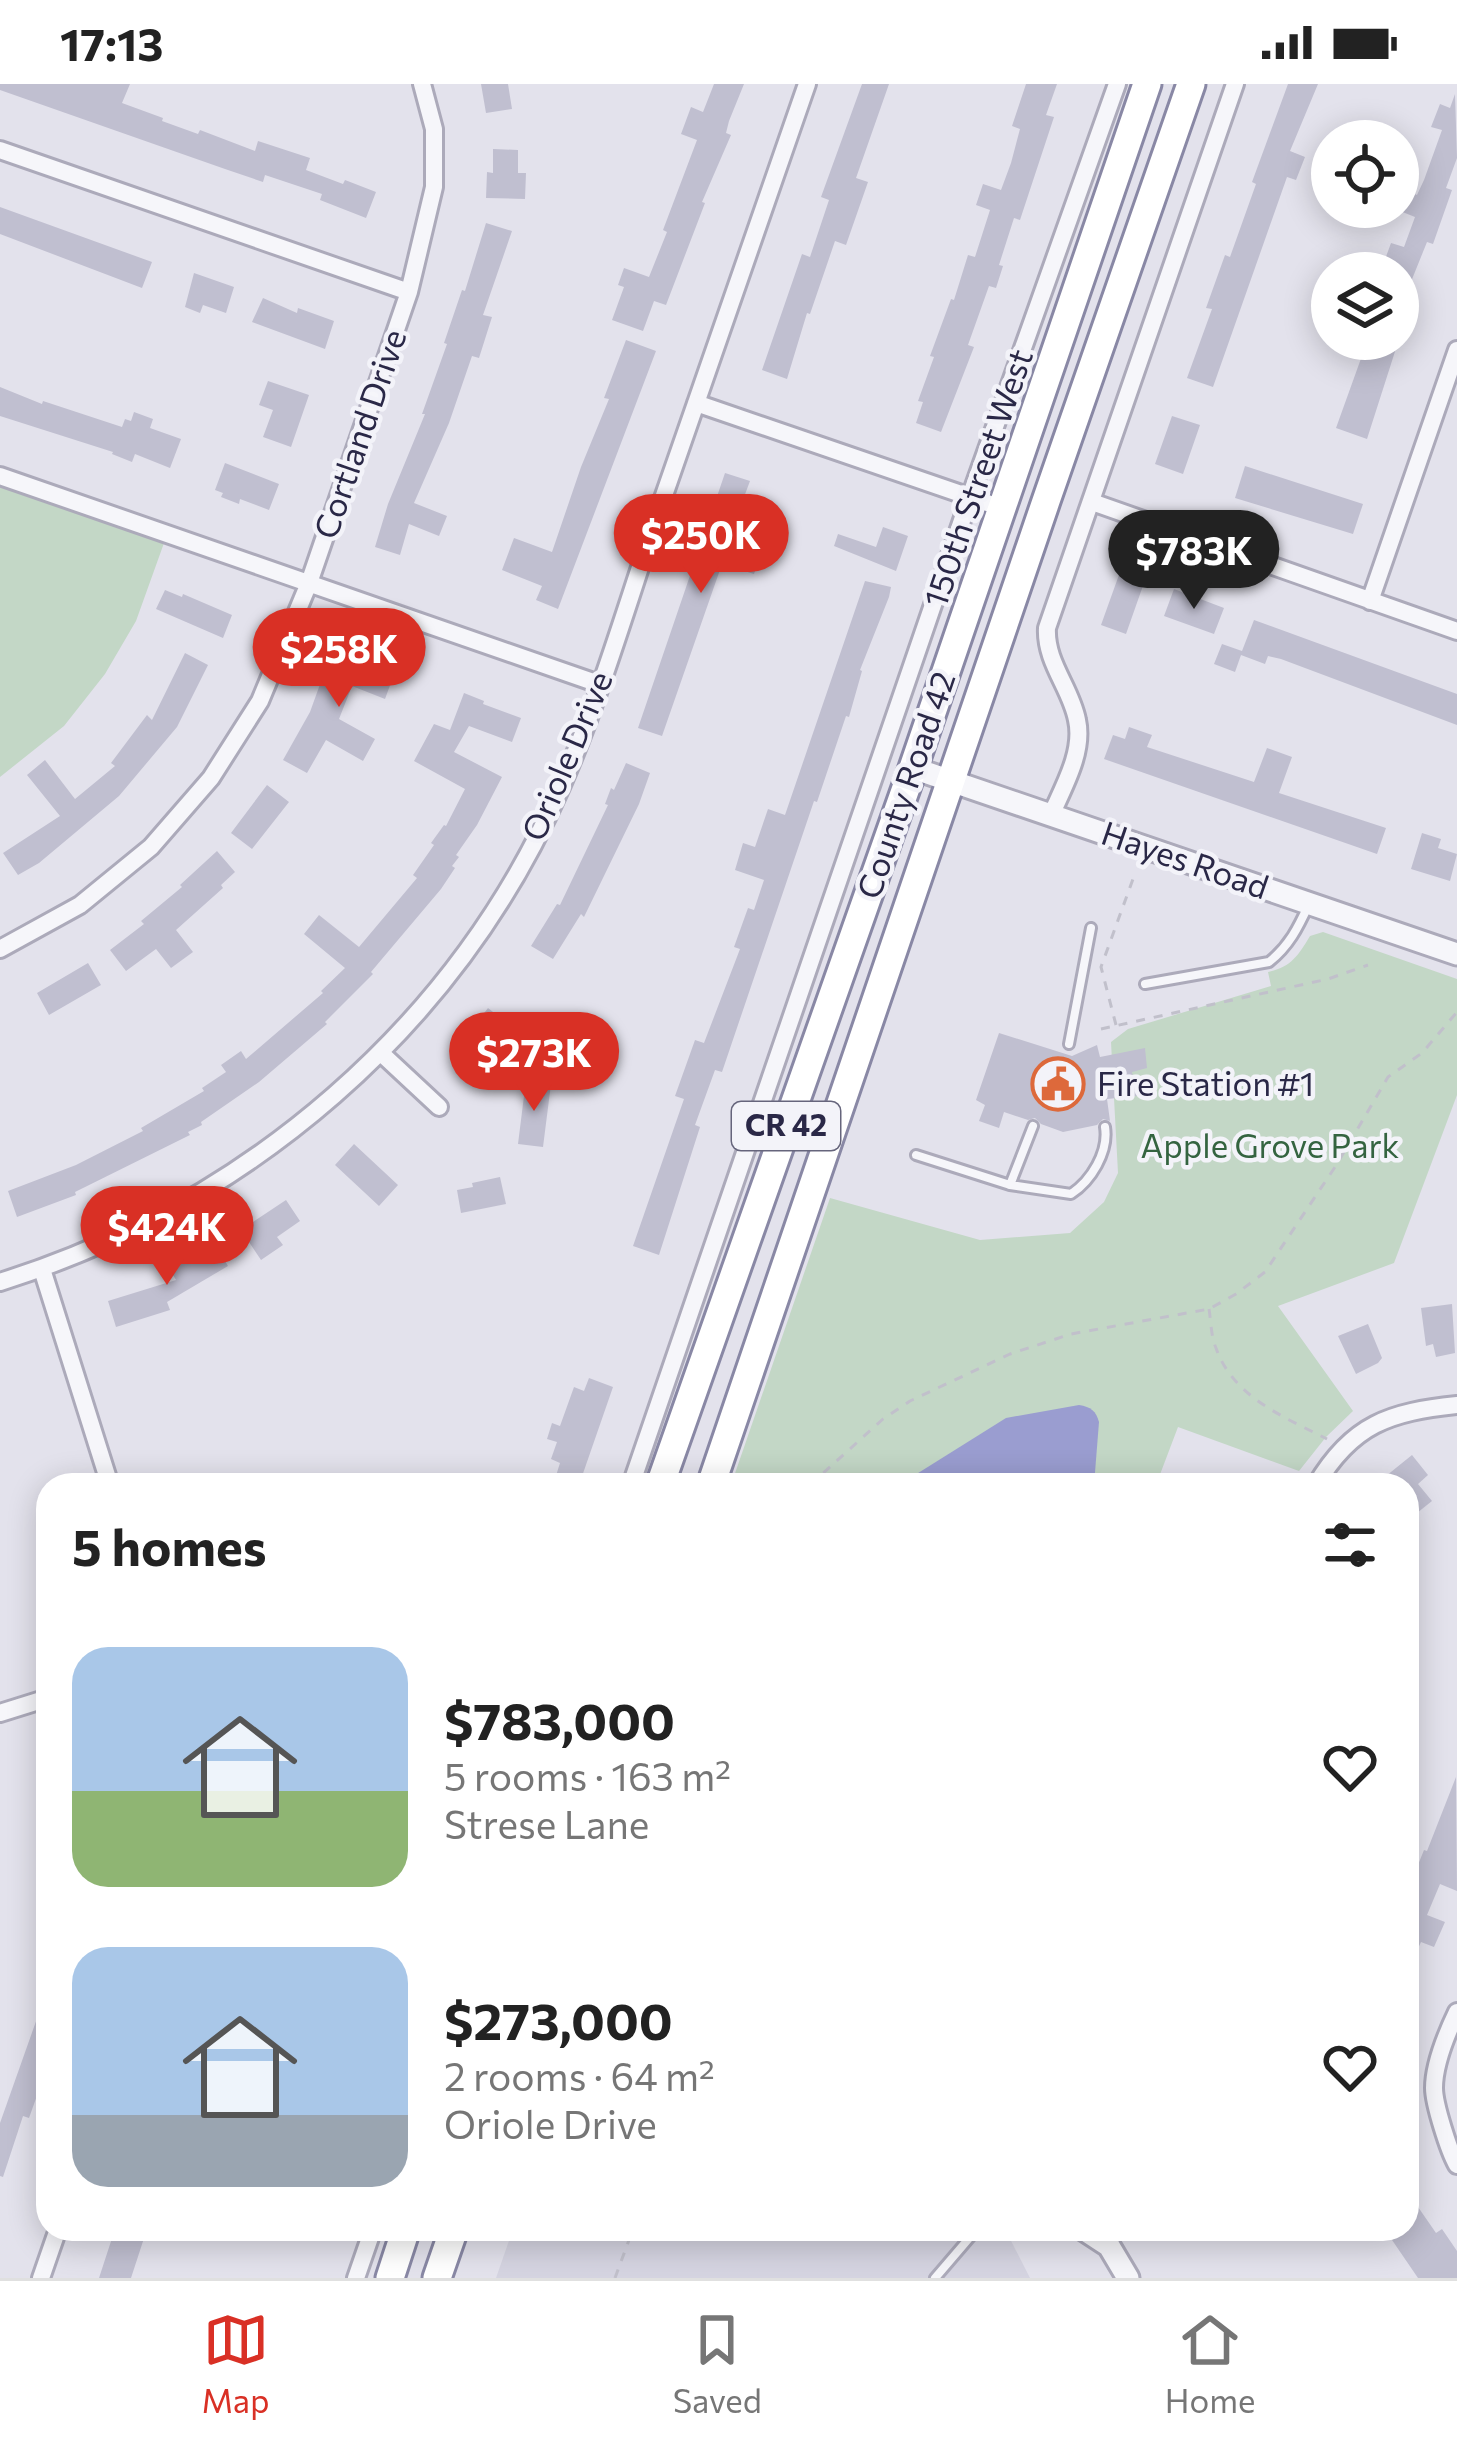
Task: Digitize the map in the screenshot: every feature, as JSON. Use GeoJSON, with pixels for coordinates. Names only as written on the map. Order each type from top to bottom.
{"type":"FeatureCollection","features":[{"type":"Feature","properties":{"kind":"highway","name":"County Road 42"},"geometry":{"type":"LineString","coordinates":[[664,1473],[1147,84]]}},
{"type":"Feature","properties":{"kind":"highway","name":"County Road 42"},"geometry":{"type":"LineString","coordinates":[[715,1473],[1192,84]]}},
{"type":"Feature","properties":{"kind":"highway"},"geometry":{"type":"LineString","coordinates":[[390,2278],[402,2241]]}},
{"type":"Feature","properties":{"kind":"highway"},"geometry":{"type":"LineString","coordinates":[[437,2278],[450,2241]]}},
{"type":"Feature","properties":{"kind":"street","name":"Cortland Drive"},"geometry":{"type":"LineString","coordinates":[[0,949],[80,905],[151,847],[212,778],[260,701],[309,583],[410,292],[434,187],[434,129],[422,84]]}},
{"type":"Feature","properties":{"kind":"street","name":"Oriole Drive"},"geometry":{"type":"LineString","coordinates":[[0,1282],[139,1228],[220,1183],[308,1119],[381,1053],[448,974],[510,884],[561,788],[807,84]]}},
{"type":"Feature","properties":{"kind":"street","name":"150th Street West"},"geometry":{"type":"LineString","coordinates":[[635,1473],[1117,84]]}},
{"type":"Feature","properties":{"kind":"street"},"geometry":{"type":"LineString","coordinates":[[1052,814],[1078,743],[1077,721],[1046,643],[1047,628],[1235,84]]}},
{"type":"Feature","properties":{"kind":"street"},"geometry":{"type":"LineString","coordinates":[[0,150],[410,292]]}},
{"type":"Feature","properties":{"kind":"street"},"geometry":{"type":"LineString","coordinates":[[1370,601],[1457,350]]}},
{"type":"Feature","properties":{"kind":"street"},"geometry":{"type":"LineString","coordinates":[[696,403],[1002,508]]}},
{"type":"Feature","properties":{"kind":"street"},"geometry":{"type":"LineString","coordinates":[[0,476],[599,684]]}},
{"type":"Feature","properties":{"kind":"street"},"geometry":{"type":"LineString","coordinates":[[1092,502],[1457,631]]}},
{"type":"Feature","properties":{"kind":"street","name":"Hayes Road"},"geometry":{"type":"LineString","coordinates":[[913,768],[1457,954]]}},
{"type":"Feature","properties":{"kind":"street"},"geometry":{"type":"LineString","coordinates":[[381,1053],[440,1106]]}},
{"type":"Feature","properties":{"kind":"street"},"geometry":{"type":"LineString","coordinates":[[42,1269],[106,1473]]}},
{"type":"Feature","properties":{"kind":"street"},"geometry":{"type":"LineString","coordinates":[[1323,1473],[1332,1459],[1369,1427],[1412,1410],[1457,1406]]}},
{"type":"Feature","properties":{"kind":"street"},"geometry":{"type":"LineString","coordinates":[[0,1713],[36,1702]]}},
{"type":"Feature","properties":{"kind":"street"},"geometry":{"type":"LineString","coordinates":[[1457,2012],[1445,2036],[1434,2089],[1450,2154],[1457,2164]]}},
{"type":"Feature","properties":{"kind":"street"},"geometry":{"type":"LineString","coordinates":[[41,2278],[54,2241]]}},
{"type":"Feature","properties":{"kind":"street"},"geometry":{"type":"LineString","coordinates":[[356,2278],[369,2241]]}},
{"type":"Feature","properties":{"kind":"street"},"geometry":{"type":"LineString","coordinates":[[1109,2241],[1129,2278]]}},
{"type":"Feature","properties":{"kind":"lane"},"geometry":{"type":"LineString","coordinates":[[1145,984],[1269,962],[1294,936],[1310,903]]}},
{"type":"Feature","properties":{"kind":"lane"},"geometry":{"type":"LineString","coordinates":[[1069,1044],[1090,928]]}},
{"type":"Feature","properties":{"kind":"lane"},"geometry":{"type":"LineString","coordinates":[[1010,1185],[1033,1126]]}},
{"type":"Feature","properties":{"kind":"lane"},"geometry":{"type":"LineString","coordinates":[[916,1155],[1010,1185],[1071,1194],[1085,1185],[1093,1170],[1107,1141],[1105,1127]]}},
{"type":"Feature","properties":{"kind":"lane"},"geometry":{"type":"LineString","coordinates":[[934,2278],[966,2241]]}},
{"type":"Feature","properties":{"kind":"path"},"geometry":{"type":"LineString","coordinates":[[1116,1025],[1101,967],[1132,879]]}},
{"type":"Feature","properties":{"kind":"path"},"geometry":{"type":"LineString","coordinates":[[1101,1029],[1328,979],[1368,964]]}},
{"type":"Feature","properties":{"kind":"path"},"geometry":{"type":"LineString","coordinates":[[823,1473],[910,1401],[1010,1354],[1071,1334],[1209,1309],[1265,1272],[1388,1077],[1422,1053],[1457,1012]]}},
{"type":"Feature","properties":{"kind":"path"},"geometry":{"type":"LineString","coordinates":[[1209,1309],[1216,1348],[1236,1383],[1267,1408],[1344,1448]]}},
{"type":"Feature","properties":{"kind":"path"},"geometry":{"type":"LineString","coordinates":[[615,2278],[628,2241]]}},
{"type":"Feature","properties":{"kind":"shaded area"},"geometry":{"type":"Polygon","coordinates":[[[509,2241],[1011,2241],[1030,2278],[496,2278],[509,2241]]]}},
{"type":"Feature","properties":{"kind":"green space"},"geometry":{"type":"Polygon","coordinates":[[[0,487],[164,543],[136,621],[105,674],[64,726],[0,777],[0,487]]]}},
{"type":"Feature","properties":{"kind":"green space","name":"Apple Grove Park"},"geometry":{"type":"Polygon","coordinates":[[[1323,932],[1457,979],[1457,1095],[1394,1263],[1278,1306],[1353,1411],[1299,1471],[1178,1427],[1161,1473],[735,1473],[830,1198],[980,1240],[1070,1233],[1104,1202],[1118,1173],[1111,1042],[1128,1029],[1271,986],[1268,972],[1288,964],[1310,936],[1323,932]]]}},
{"type":"Feature","properties":{"kind":"water"},"geometry":{"type":"Polygon","coordinates":[[[1079,1405],[1092,1410],[1099,1422],[1095,1473],[918,1473],[1006,1418],[1079,1405]]]}},
{"type":"Feature","properties":{"kind":"building"},"geometry":{"type":"Polygon","coordinates":[[[0,84],[130,84],[122,103],[162,121],[255,151],[258,141],[310,158],[306,170],[376,192],[366,218],[320,200],[322,194],[265,175],[263,182],[0,90],[0,84]]]}},
{"type":"Feature","properties":{"kind":"building"},"geometry":{"type":"Polygon","coordinates":[[[481,84],[508,84],[512,109],[486,113],[481,84]]]}},
{"type":"Feature","properties":{"kind":"building"},"geometry":{"type":"Polygon","coordinates":[[[714,84],[744,84],[729,121],[726,133],[731,135],[666,305],[654,301],[643,331],[612,320],[624,287],[618,285],[624,268],[649,277],[697,140],[681,134],[691,107],[703,112],[714,84]]]}},
{"type":"Feature","properties":{"kind":"building"},"geometry":{"type":"Polygon","coordinates":[[[862,84],[889,84],[856,178],[868,182],[846,245],[835,241],[787,379],[762,370],[802,254],[810,257],[829,200],[821,197],[862,84]]]}},
{"type":"Feature","properties":{"kind":"building"},"geometry":{"type":"Polygon","coordinates":[[[1026,84],[1057,84],[1046,115],[1054,117],[1020,220],[1014,218],[996,288],[989,286],[968,345],[974,347],[941,432],[916,423],[923,402],[918,401],[951,299],[968,255],[975,257],[990,210],[976,205],[983,184],[1001,190],[1011,163],[1020,129],[1012,126],[1026,84]]]}},
{"type":"Feature","properties":{"kind":"building"},"geometry":{"type":"Polygon","coordinates":[[[1288,84],[1318,84],[1290,151],[1305,157],[1296,180],[1287,177],[1213,387],[1187,378],[1212,309],[1206,308],[1225,255],[1230,257],[1288,84]]]}},
{"type":"Feature","properties":{"kind":"building"},"geometry":{"type":"Polygon","coordinates":[[[1455,94],[1457,158],[1446,188],[1452,190],[1433,244],[1427,242],[1419,262],[1419,252],[1388,252],[1391,243],[1404,247],[1411,228],[1419,228],[1419,191],[1442,130],[1431,127],[1440,104],[1450,108],[1455,94]]]}},
{"type":"Feature","properties":{"kind":"building"},"geometry":{"type":"Polygon","coordinates":[[[493,149],[518,150],[518,173],[526,173],[525,199],[486,198],[493,149]]]}},
{"type":"Feature","properties":{"kind":"building"},"geometry":{"type":"Polygon","coordinates":[[[0,207],[152,262],[142,288],[0,234],[0,207]]]}},
{"type":"Feature","properties":{"kind":"building"},"geometry":{"type":"Polygon","coordinates":[[[486,223],[512,231],[483,315],[492,317],[479,358],[472,356],[414,503],[447,516],[439,536],[409,524],[400,555],[375,547],[425,414],[486,223]]]}},
{"type":"Feature","properties":{"kind":"building"},"geometry":{"type":"Polygon","coordinates":[[[194,273],[234,287],[226,313],[203,305],[200,313],[185,307],[194,273]]]}},
{"type":"Feature","properties":{"kind":"building"},"geometry":{"type":"Polygon","coordinates":[[[263,298],[297,313],[298,308],[334,321],[325,349],[252,322],[263,298]]]}},
{"type":"Feature","properties":{"kind":"building"},"geometry":{"type":"Polygon","coordinates":[[[626,340],[656,351],[558,609],[536,600],[542,586],[502,570],[514,538],[552,552],[626,340]]]}},
{"type":"Feature","properties":{"kind":"building"},"geometry":{"type":"Polygon","coordinates":[[[1360,360],[1392,360],[1367,439],[1336,428],[1360,360]]]}},
{"type":"Feature","properties":{"kind":"building"},"geometry":{"type":"Polygon","coordinates":[[[268,381],[309,395],[291,447],[263,437],[273,410],[259,405],[268,381]]]}},
{"type":"Feature","properties":{"kind":"building"},"geometry":{"type":"Polygon","coordinates":[[[0,387],[122,427],[134,412],[153,419],[150,428],[181,439],[170,468],[135,454],[132,462],[0,416],[0,387]]]}},
{"type":"Feature","properties":{"kind":"building"},"geometry":{"type":"Polygon","coordinates":[[[1172,416],[1200,425],[1183,474],[1155,464],[1172,416]]]}},
{"type":"Feature","properties":{"kind":"building"},"geometry":{"type":"Polygon","coordinates":[[[225,463],[279,484],[269,510],[221,497],[223,493],[215,490],[225,463]]]}},
{"type":"Feature","properties":{"kind":"building"},"geometry":{"type":"Polygon","coordinates":[[[1245,466],[1363,504],[1353,534],[1235,498],[1245,466]]]}},
{"type":"Feature","properties":{"kind":"building"},"geometry":{"type":"Polygon","coordinates":[[[725,473],[750,481],[738,513],[751,518],[741,548],[761,554],[754,574],[722,564],[662,736],[638,728],[725,473]]]}},
{"type":"Feature","properties":{"kind":"building"},"geometry":{"type":"Polygon","coordinates":[[[883,527],[908,536],[896,571],[834,546],[838,534],[876,547],[883,527]]]}},
{"type":"Feature","properties":{"kind":"building"},"geometry":{"type":"Polygon","coordinates":[[[1120,572],[1145,580],[1126,634],[1101,625],[1120,572]]]}},
{"type":"Feature","properties":{"kind":"building"},"geometry":{"type":"Polygon","coordinates":[[[865,581],[891,587],[889,597],[722,1072],[715,1070],[695,1125],[700,1127],[659,1255],[633,1246],[684,1099],[675,1096],[695,1040],[704,1043],[740,949],[734,947],[748,908],[754,910],[764,880],[735,870],[743,843],[755,847],[768,809],[785,815],[865,581]]]}},
{"type":"Feature","properties":{"kind":"building"},"geometry":{"type":"Polygon","coordinates":[[[1174,589],[1224,608],[1214,634],[1164,616],[1174,589]]]}},
{"type":"Feature","properties":{"kind":"building"},"geometry":{"type":"Polygon","coordinates":[[[165,590],[232,615],[223,638],[156,609],[165,590]]]}},
{"type":"Feature","properties":{"kind":"building"},"geometry":{"type":"Polygon","coordinates":[[[1254,620],[1457,694],[1457,725],[1281,659],[1268,656],[1265,664],[1241,655],[1235,672],[1214,664],[1222,644],[1242,651],[1254,620]]]}},
{"type":"Feature","properties":{"kind":"building"},"geometry":{"type":"Polygon","coordinates":[[[339,649],[396,669],[385,699],[352,686],[339,719],[375,739],[363,761],[326,740],[307,773],[283,760],[310,712],[323,676],[328,679],[339,649]]]}},
{"type":"Feature","properties":{"kind":"building"},"geometry":{"type":"Polygon","coordinates":[[[185,653],[208,665],[177,727],[119,796],[18,875],[3,853],[60,816],[27,775],[45,760],[75,799],[115,766],[111,763],[147,715],[152,720],[185,653]]]}},
{"type":"Feature","properties":{"kind":"building"},"geometry":{"type":"Polygon","coordinates":[[[464,693],[521,718],[512,742],[469,726],[454,752],[502,777],[456,855],[455,868],[373,974],[327,1024],[190,1135],[76,1195],[17,1217],[8,1191],[76,1165],[143,1131],[141,1128],[204,1091],[226,1072],[221,1065],[241,1051],[246,1059],[345,968],[304,934],[319,915],[359,947],[417,878],[413,875],[465,789],[414,761],[434,724],[450,730],[464,693]]]}},
{"type":"Feature","properties":{"kind":"building"},"geometry":{"type":"Polygon","coordinates":[[[1129,727],[1152,735],[1147,747],[1254,782],[1267,748],[1292,757],[1279,793],[1386,828],[1377,854],[1104,759],[1113,735],[1125,739],[1129,727]]]}},
{"type":"Feature","properties":{"kind":"building"},"geometry":{"type":"Polygon","coordinates":[[[626,763],[650,773],[639,804],[584,917],[581,914],[553,959],[531,946],[560,905],[626,763]]]}},
{"type":"Feature","properties":{"kind":"building"},"geometry":{"type":"Polygon","coordinates":[[[267,785],[289,802],[252,849],[231,833],[267,785]]]}},
{"type":"Feature","properties":{"kind":"building"},"geometry":{"type":"Polygon","coordinates":[[[1422,833],[1441,839],[1438,848],[1457,854],[1450,881],[1411,869],[1422,833]]]}},
{"type":"Feature","properties":{"kind":"building"},"geometry":{"type":"Polygon","coordinates":[[[217,851],[235,872],[176,930],[193,952],[171,968],[156,949],[126,971],[110,950],[144,924],[141,921],[217,851]]]}},
{"type":"Feature","properties":{"kind":"building"},"geometry":{"type":"Polygon","coordinates":[[[88,963],[101,985],[49,1015],[37,993],[88,963]]]}},
{"type":"Feature","properties":{"kind":"building"},"geometry":{"type":"Polygon","coordinates":[[[488,1008],[517,1031],[530,1016],[550,1031],[526,1071],[472,1029],[488,1008]]]}},
{"type":"Feature","properties":{"kind":"building","name":"Fire Station #1"},"geometry":{"type":"Polygon","coordinates":[[[999,1033],[1072,1056],[1097,1045],[1100,1057],[1145,1048],[1147,1068],[1132,1072],[1137,1096],[1107,1099],[1110,1121],[1063,1132],[1035,1118],[1004,1112],[999,1128],[979,1121],[985,1105],[976,1100],[999,1033]]]}},
{"type":"Feature","properties":{"kind":"building"},"geometry":{"type":"Polygon","coordinates":[[[526,1080],[551,1084],[543,1147],[518,1144],[526,1080]]]}},
{"type":"Feature","properties":{"kind":"building"},"geometry":{"type":"Polygon","coordinates":[[[354,1144],[398,1185],[379,1206],[335,1165],[354,1144]]]}},
{"type":"Feature","properties":{"kind":"building"},"geometry":{"type":"Polygon","coordinates":[[[500,1177],[506,1204],[461,1213],[457,1190],[500,1177]]]}},
{"type":"Feature","properties":{"kind":"building"},"geometry":{"type":"Polygon","coordinates":[[[286,1200],[300,1221],[277,1237],[283,1245],[261,1260],[241,1230],[286,1200]]]}},
{"type":"Feature","properties":{"kind":"building"},"geometry":{"type":"Polygon","coordinates":[[[215,1244],[228,1266],[167,1302],[170,1310],[116,1327],[108,1301],[176,1280],[170,1270],[215,1244]]]}},
{"type":"Feature","properties":{"kind":"building"},"geometry":{"type":"Polygon","coordinates":[[[1452,1304],[1455,1353],[1436,1357],[1433,1344],[1426,1346],[1421,1308],[1452,1304]]]}},
{"type":"Feature","properties":{"kind":"building"},"geometry":{"type":"Polygon","coordinates":[[[1368,1324],[1382,1358],[1356,1374],[1338,1336],[1368,1324]]]}},
{"type":"Feature","properties":{"kind":"building"},"geometry":{"type":"Polygon","coordinates":[[[589,1378],[613,1387],[583,1473],[557,1473],[560,1463],[551,1459],[557,1442],[547,1439],[552,1423],[560,1426],[574,1387],[584,1391],[589,1378]]]}},
{"type":"Feature","properties":{"kind":"building"},"geometry":{"type":"Polygon","coordinates":[[[1412,1455],[1428,1475],[1419,1483],[1419,1473],[1390,1473],[1412,1455]]]}},
{"type":"Feature","properties":{"kind":"building"},"geometry":{"type":"Polygon","coordinates":[[[1419,1485],[1432,1501],[1419,1511],[1419,1485]]]}},
{"type":"Feature","properties":{"kind":"building"},"geometry":{"type":"Polygon","coordinates":[[[1456,1777],[1457,1891],[1440,1884],[1427,1915],[1445,1922],[1434,1947],[1421,1942],[1419,1946],[1419,1862],[1456,1777]]]}},
{"type":"Feature","properties":{"kind":"building"},"geometry":{"type":"Polygon","coordinates":[[[36,2021],[36,2098],[29,2118],[23,2116],[3,2177],[0,2123],[36,2021]]]}},
{"type":"Feature","properties":{"kind":"building"},"geometry":{"type":"Polygon","coordinates":[[[1419,2208],[1436,2233],[1442,2229],[1457,2251],[1457,2278],[1418,2278],[1393,2241],[1419,2241],[1419,2208]]]}},
{"type":"Feature","properties":{"kind":"building"},"geometry":{"type":"Polygon","coordinates":[[[111,2241],[143,2241],[131,2278],[99,2278],[111,2241]]]}},
{"type":"Feature","properties":{"kind":"place","name":"Fire Station #1"},"geometry":{"type":"Point","coordinates":[1058,1084]}}]}
